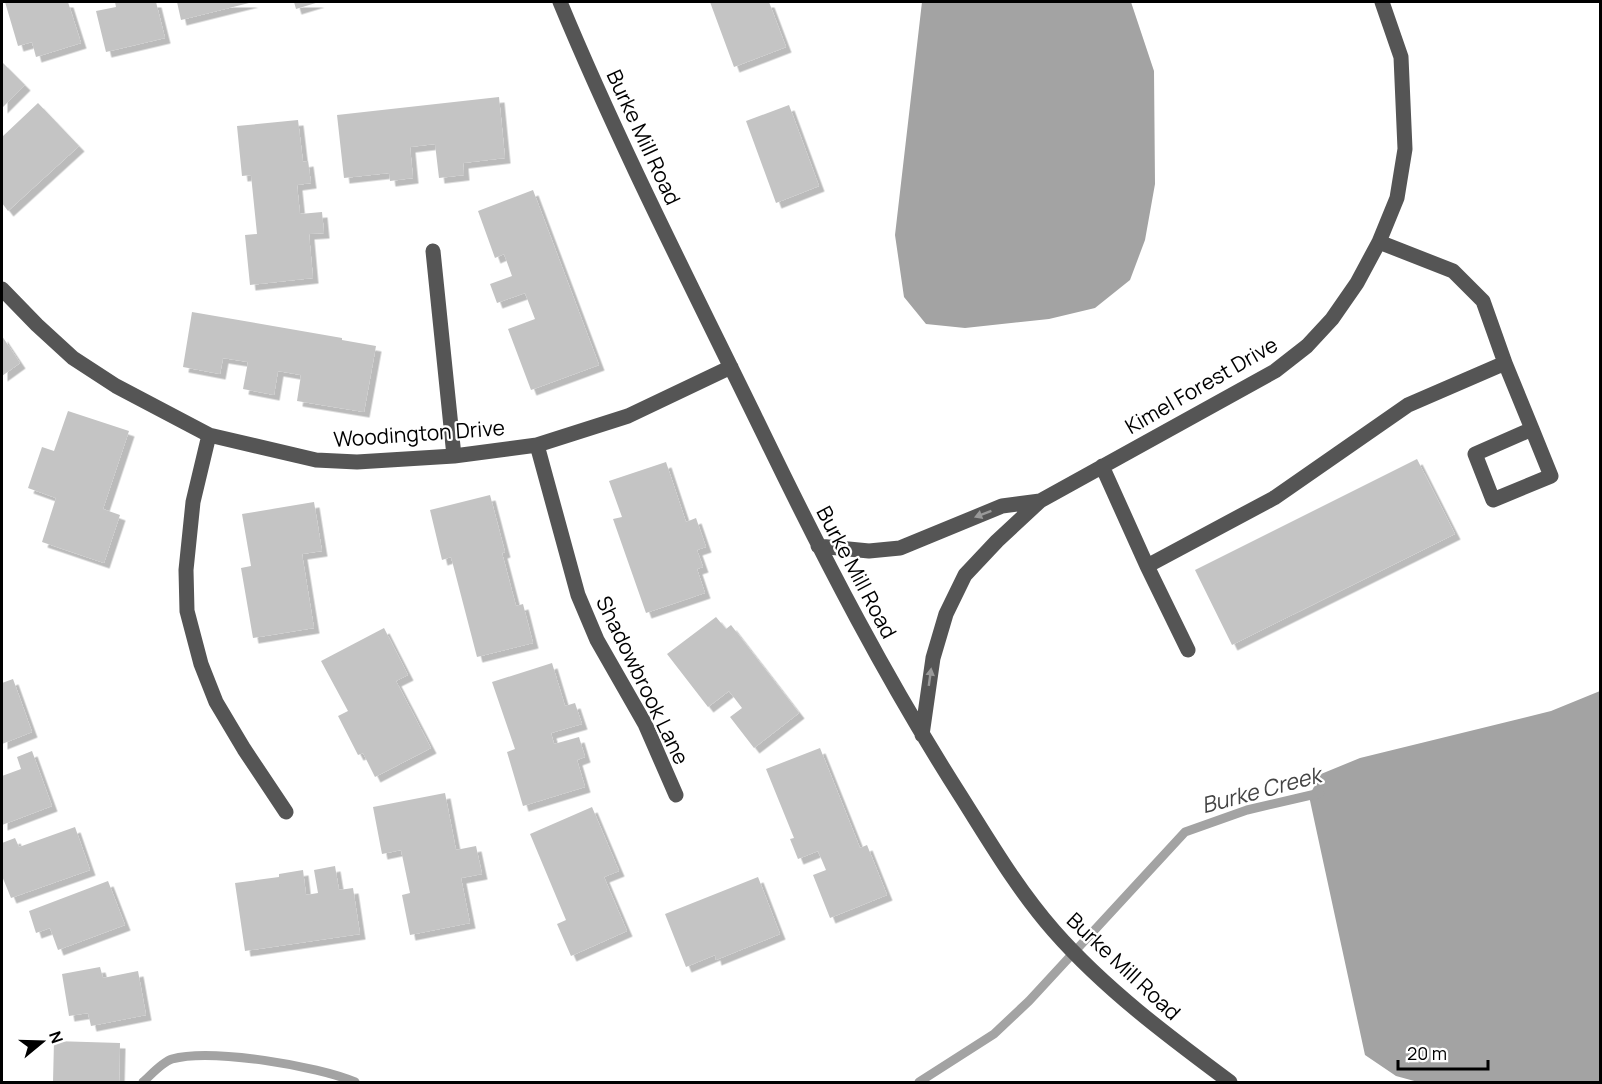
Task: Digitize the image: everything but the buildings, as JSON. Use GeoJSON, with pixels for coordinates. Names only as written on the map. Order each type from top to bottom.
{"type":"FeatureCollection","features":[{"type":"Feature","properties":{"kind":"street","name":"Burke Mill Road"},"geometry":{"type":"LineString","coordinates":[[560,2],[593,81],[818,546],[896,692],[922,735],[1015,883],[1055,932],[1117,994],[1230,1083]]}},
{"type":"Feature","properties":{"kind":"street","name":"Kimel Forest Drive"},"geometry":{"type":"LineString","coordinates":[[922,735],[933,658],[946,614],[965,575],[1040,501],[1275,371],[1307,346],[1332,319],[1357,283],[1379,242],[1397,198],[1405,149],[1401,57],[1382,2]]}},
{"type":"Feature","properties":{"kind":"street"},"geometry":{"type":"LineString","coordinates":[[1379,242],[1453,271],[1483,302],[1551,476],[1493,500],[1474,454],[1532,429]]}},
{"type":"Feature","properties":{"kind":"street"},"geometry":{"type":"LineString","coordinates":[[433,251],[454,456]]}},
{"type":"Feature","properties":{"kind":"street","name":"Woodington Drive"},"geometry":{"type":"LineString","coordinates":[[2,289],[37,325],[74,357],[116,386],[209,435],[316,460],[357,462],[454,456],[537,444],[628,416],[730,367]]}},
{"type":"Feature","properties":{"kind":"street"},"geometry":{"type":"LineString","coordinates":[[1147,566],[1274,498],[1408,405],[1505,363]]}},
{"type":"Feature","properties":{"kind":"street"},"geometry":{"type":"LineString","coordinates":[[209,435],[193,502],[186,570],[188,610],[201,664],[216,702],[286,812]]}},
{"type":"Feature","properties":{"kind":"street","name":"Shadowbrook Lane"},"geometry":{"type":"LineString","coordinates":[[537,444],[578,595],[597,640],[645,724],[676,795]]}},
{"type":"Feature","properties":{"kind":"street"},"geometry":{"type":"LineString","coordinates":[[1102,466],[1188,650]]}},
{"type":"Feature","properties":{"kind":"street","name":"Kimel Forest Drive"},"geometry":{"type":"LineString","coordinates":[[818,546],[869,551],[900,548],[1002,506],[1040,501]]}},
{"type":"Feature","properties":{"kind":"shaded area"},"geometry":{"type":"Polygon","coordinates":[[[922,2],[1131,2],[1154,71],[1155,184],[1145,240],[1130,280],[1095,308],[1049,319],[965,328],[926,324],[904,297],[895,235],[922,2]]]}},
{"type":"Feature","properties":{"kind":"shaded area"},"geometry":{"type":"Polygon","coordinates":[[[1600,691],[1600,1082],[1418,1082],[1396,1076],[1365,1055],[1309,796],[1321,774],[1360,758],[1551,711],[1600,691]]]}},
{"type":"Feature","properties":{"kind":"waterway","name":"Burke Creek"},"geometry":{"type":"LineString","coordinates":[[919,1082],[994,1034],[1029,1001],[1185,832],[1247,810],[1320,793]]}},
{"type":"Feature","properties":{"kind":"waterway","name":"Burke Creek"},"geometry":{"type":"LineString","coordinates":[[143,1082],[168,1061],[190,1056],[264,1060],[316,1070],[355,1082]]}}]}
